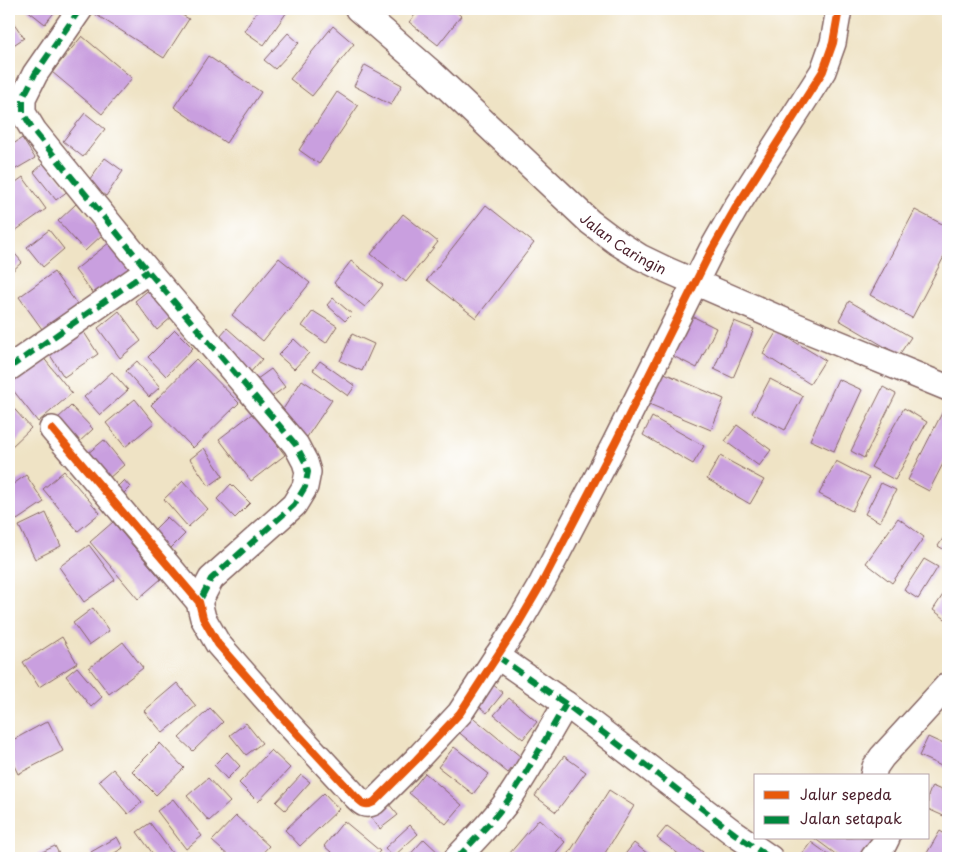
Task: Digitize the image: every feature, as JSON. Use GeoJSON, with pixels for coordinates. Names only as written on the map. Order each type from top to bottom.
{"type":"FeatureCollection","features":[{"type":"Feature","properties":{"kind":"street"},"geometry":{"type":"LineString","coordinates":[[80,9],[35,74],[23,98],[23,113],[34,132],[148,271],[296,445],[306,462],[308,472],[305,487],[294,505],[210,579],[199,602]]}},
{"type":"Feature","properties":{"kind":"street","name":"Jalan Caringin"},"geometry":{"type":"LineString","coordinates":[[358,9],[432,73],[590,222],[618,243],[667,270],[948,388]]}},
{"type":"Feature","properties":{"kind":"street"},"geometry":{"type":"LineString","coordinates":[[52,429],[199,602],[203,618],[218,644],[355,796],[363,804],[369,805],[416,760],[460,712],[528,608],[615,443],[695,281],[735,208],[823,71],[833,43],[839,9]]}},
{"type":"Feature","properties":{"kind":"street"},"geometry":{"type":"LineString","coordinates":[[9,368],[148,271]]}},
{"type":"Feature","properties":{"kind":"street"},"geometry":{"type":"LineString","coordinates":[[497,656],[566,704],[735,834],[770,858]]}},
{"type":"Feature","properties":{"kind":"street"},"geometry":{"type":"LineString","coordinates":[[873,774],[875,767],[882,757],[948,685]]}},
{"type":"Feature","properties":{"kind":"street"},"geometry":{"type":"LineString","coordinates":[[457,858],[506,803],[566,704]]}},
{"type":"Feature","properties":{"kind":"street"},"geometry":{"type":"LineString","coordinates":[[874,858],[886,840]]}},
{"type":"Feature","properties":{"kind":"building"},"geometry":{"type":"Polygon","coordinates":[[[26,9],[57,9],[45,24],[26,9]]]}},
{"type":"Feature","properties":{"kind":"building"},"geometry":{"type":"Polygon","coordinates":[[[98,9],[172,9],[189,19],[164,58],[95,14],[98,9]]]}},
{"type":"Feature","properties":{"kind":"building"},"geometry":{"type":"Polygon","coordinates":[[[259,9],[289,9],[264,45],[244,31],[259,9]]]}},
{"type":"Feature","properties":{"kind":"building"},"geometry":{"type":"Polygon","coordinates":[[[420,9],[453,9],[461,16],[438,45],[409,22],[420,9]]]}},
{"type":"Feature","properties":{"kind":"building"},"geometry":{"type":"Polygon","coordinates":[[[9,16],[24,38],[9,48],[9,16]]]}},
{"type":"Feature","properties":{"kind":"building"},"geometry":{"type":"Polygon","coordinates":[[[333,26],[354,44],[312,96],[290,79],[333,26]]]}},
{"type":"Feature","properties":{"kind":"building"},"geometry":{"type":"Polygon","coordinates":[[[288,33],[299,43],[275,69],[264,60],[288,33]]]}},
{"type":"Feature","properties":{"kind":"building"},"geometry":{"type":"Polygon","coordinates":[[[82,36],[132,78],[102,114],[52,72],[82,36]]]}},
{"type":"Feature","properties":{"kind":"building"},"geometry":{"type":"Polygon","coordinates":[[[208,56],[261,92],[226,143],[174,107],[208,56]]]}},
{"type":"Feature","properties":{"kind":"building"},"geometry":{"type":"Polygon","coordinates":[[[365,65],[402,85],[391,105],[354,86],[365,65]]]}},
{"type":"Feature","properties":{"kind":"building"},"geometry":{"type":"Polygon","coordinates":[[[337,92],[358,106],[319,164],[299,150],[337,92]]]}},
{"type":"Feature","properties":{"kind":"building"},"geometry":{"type":"Polygon","coordinates":[[[85,113],[105,129],[83,157],[63,141],[85,113]]]}},
{"type":"Feature","properties":{"kind":"building"},"geometry":{"type":"Polygon","coordinates":[[[22,138],[35,158],[9,173],[9,147],[22,138]]]}},
{"type":"Feature","properties":{"kind":"building"},"geometry":{"type":"Polygon","coordinates":[[[105,158],[123,171],[106,196],[87,183],[105,158]]]}},
{"type":"Feature","properties":{"kind":"building"},"geometry":{"type":"Polygon","coordinates":[[[46,161],[69,190],[56,200],[34,172],[46,161]]]}},
{"type":"Feature","properties":{"kind":"building"},"geometry":{"type":"Polygon","coordinates":[[[23,177],[46,209],[15,231],[9,222],[9,187],[23,177]]]}},
{"type":"Feature","properties":{"kind":"building"},"geometry":{"type":"Polygon","coordinates":[[[76,204],[103,234],[85,251],[58,221],[76,204]]]}},
{"type":"Feature","properties":{"kind":"building"},"geometry":{"type":"Polygon","coordinates":[[[486,205],[534,243],[476,318],[427,280],[486,205]]]}},
{"type":"Feature","properties":{"kind":"building"},"geometry":{"type":"Polygon","coordinates":[[[915,210],[948,227],[948,249],[912,318],[870,295],[915,210]]]}},
{"type":"Feature","properties":{"kind":"building"},"geometry":{"type":"Polygon","coordinates":[[[403,214],[438,242],[406,282],[371,254],[403,214]]]}},
{"type":"Feature","properties":{"kind":"building"},"geometry":{"type":"Polygon","coordinates":[[[49,230],[64,249],[43,267],[27,247],[49,230]]]}},
{"type":"Feature","properties":{"kind":"building"},"geometry":{"type":"Polygon","coordinates":[[[110,242],[135,275],[100,303],[75,270],[110,242]]]}},
{"type":"Feature","properties":{"kind":"building"},"geometry":{"type":"Polygon","coordinates":[[[9,247],[22,262],[9,274],[9,247]]]}},
{"type":"Feature","properties":{"kind":"building"},"geometry":{"type":"Polygon","coordinates":[[[279,258],[310,283],[263,341],[232,315],[279,258]]]}},
{"type":"Feature","properties":{"kind":"building"},"geometry":{"type":"Polygon","coordinates":[[[351,261],[383,285],[365,307],[334,283],[351,261]]]}},
{"type":"Feature","properties":{"kind":"building"},"geometry":{"type":"Polygon","coordinates":[[[54,272],[82,311],[47,336],[19,297],[54,272]]]}},
{"type":"Feature","properties":{"kind":"building"},"geometry":{"type":"Polygon","coordinates":[[[151,288],[173,316],[157,330],[135,301],[151,288]]]}},
{"type":"Feature","properties":{"kind":"building"},"geometry":{"type":"Polygon","coordinates":[[[333,298],[352,314],[345,321],[327,305],[333,298]]]}},
{"type":"Feature","properties":{"kind":"building"},"geometry":{"type":"Polygon","coordinates":[[[849,301],[911,337],[899,355],[839,320],[849,301]]]}},
{"type":"Feature","properties":{"kind":"building"},"geometry":{"type":"Polygon","coordinates":[[[119,311],[141,341],[120,358],[98,328],[119,311]]]}},
{"type":"Feature","properties":{"kind":"building"},"geometry":{"type":"Polygon","coordinates":[[[313,311],[337,326],[326,343],[302,326],[313,311]]]}},
{"type":"Feature","properties":{"kind":"building"},"geometry":{"type":"Polygon","coordinates":[[[686,313],[716,328],[697,368],[667,353],[686,313]]]}},
{"type":"Feature","properties":{"kind":"building"},"geometry":{"type":"Polygon","coordinates":[[[734,321],[754,329],[733,378],[714,369],[734,321]]]}},
{"type":"Feature","properties":{"kind":"building"},"geometry":{"type":"Polygon","coordinates":[[[227,328],[262,359],[249,374],[214,343],[227,328]]]}},
{"type":"Feature","properties":{"kind":"building"},"geometry":{"type":"Polygon","coordinates":[[[82,329],[98,354],[64,377],[48,352],[82,329]]]}},
{"type":"Feature","properties":{"kind":"building"},"geometry":{"type":"Polygon","coordinates":[[[175,330],[193,348],[166,376],[148,357],[175,330]]]}},
{"type":"Feature","properties":{"kind":"building"},"geometry":{"type":"Polygon","coordinates":[[[777,331],[825,360],[810,384],[763,354],[777,331]]]}},
{"type":"Feature","properties":{"kind":"building"},"geometry":{"type":"Polygon","coordinates":[[[352,334],[374,344],[362,371],[340,361],[352,334]]]}},
{"type":"Feature","properties":{"kind":"building"},"geometry":{"type":"Polygon","coordinates":[[[294,339],[309,353],[294,369],[278,355],[294,339]]]}},
{"type":"Feature","properties":{"kind":"building"},"geometry":{"type":"Polygon","coordinates":[[[42,356],[72,393],[38,422],[9,385],[42,356]]]}},
{"type":"Feature","properties":{"kind":"building"},"geometry":{"type":"Polygon","coordinates":[[[196,359],[239,403],[193,448],[151,405],[196,359]]]}},
{"type":"Feature","properties":{"kind":"building"},"geometry":{"type":"Polygon","coordinates":[[[137,361],[160,387],[149,397],[126,371],[137,361]]]}},
{"type":"Feature","properties":{"kind":"building"},"geometry":{"type":"Polygon","coordinates":[[[320,361],[355,386],[348,396],[313,370],[320,361]]]}},
{"type":"Feature","properties":{"kind":"building"},"geometry":{"type":"Polygon","coordinates":[[[271,369],[285,387],[266,401],[253,382],[271,369]]]}},
{"type":"Feature","properties":{"kind":"building"},"geometry":{"type":"Polygon","coordinates":[[[112,372],[128,390],[100,415],[84,397],[112,372]]]}},
{"type":"Feature","properties":{"kind":"building"},"geometry":{"type":"Polygon","coordinates":[[[662,372],[724,399],[711,430],[649,404],[662,372]]]}},
{"type":"Feature","properties":{"kind":"building"},"geometry":{"type":"Polygon","coordinates":[[[770,379],[803,396],[785,430],[752,413],[770,379]]]}},
{"type":"Feature","properties":{"kind":"building"},"geometry":{"type":"Polygon","coordinates":[[[838,379],[862,390],[834,451],[810,440],[838,379]]]}},
{"type":"Feature","properties":{"kind":"building"},"geometry":{"type":"Polygon","coordinates":[[[302,380],[332,400],[307,437],[278,417],[302,380]]]}},
{"type":"Feature","properties":{"kind":"building"},"geometry":{"type":"Polygon","coordinates":[[[883,387],[896,394],[864,458],[851,451],[883,387]]]}},
{"type":"Feature","properties":{"kind":"building"},"geometry":{"type":"Polygon","coordinates":[[[135,399],[154,423],[125,447],[106,423],[135,399]]]}},
{"type":"Feature","properties":{"kind":"building"},"geometry":{"type":"Polygon","coordinates":[[[9,403],[31,428],[9,449],[9,403]]]}},
{"type":"Feature","properties":{"kind":"building"},"geometry":{"type":"Polygon","coordinates":[[[71,406],[93,429],[77,444],[56,420],[71,406]]]}},
{"type":"Feature","properties":{"kind":"building"},"geometry":{"type":"Polygon","coordinates":[[[904,408],[927,422],[895,480],[871,467],[904,408]]]}},
{"type":"Feature","properties":{"kind":"building"},"geometry":{"type":"Polygon","coordinates":[[[943,411],[948,413],[948,454],[929,491],[908,480],[943,411]]]}},
{"type":"Feature","properties":{"kind":"building"},"geometry":{"type":"Polygon","coordinates":[[[253,413],[285,455],[251,481],[219,439],[253,413]]]}},
{"type":"Feature","properties":{"kind":"building"},"geometry":{"type":"Polygon","coordinates":[[[652,417],[704,446],[693,464],[643,435],[652,417]]]}},
{"type":"Feature","properties":{"kind":"building"},"geometry":{"type":"Polygon","coordinates":[[[737,425],[771,450],[759,466],[725,441],[737,425]]]}},
{"type":"Feature","properties":{"kind":"building"},"geometry":{"type":"Polygon","coordinates":[[[104,440],[124,465],[108,479],[87,454],[104,440]]]}},
{"type":"Feature","properties":{"kind":"building"},"geometry":{"type":"Polygon","coordinates":[[[204,448],[223,476],[209,486],[190,459],[204,448]]]}},
{"type":"Feature","properties":{"kind":"building"},"geometry":{"type":"Polygon","coordinates":[[[720,456],[764,480],[750,504],[707,479],[720,456]]]}},
{"type":"Feature","properties":{"kind":"building"},"geometry":{"type":"Polygon","coordinates":[[[836,461],[869,478],[852,511],[819,494],[836,461]]]}},
{"type":"Feature","properties":{"kind":"building"},"geometry":{"type":"Polygon","coordinates":[[[64,471],[100,513],[78,531],[43,489],[64,471]]]}},
{"type":"Feature","properties":{"kind":"building"},"geometry":{"type":"Polygon","coordinates":[[[26,475],[44,502],[17,520],[9,508],[9,487],[26,475]]]}},
{"type":"Feature","properties":{"kind":"building"},"geometry":{"type":"Polygon","coordinates":[[[124,480],[130,487],[120,497],[114,490],[124,480]]]}},
{"type":"Feature","properties":{"kind":"building"},"geometry":{"type":"Polygon","coordinates":[[[183,481],[208,509],[188,527],[164,499],[183,481]]]}},
{"type":"Feature","properties":{"kind":"building"},"geometry":{"type":"Polygon","coordinates":[[[881,483],[896,490],[880,522],[865,514],[881,483]]]}},
{"type":"Feature","properties":{"kind":"building"},"geometry":{"type":"Polygon","coordinates":[[[231,484],[250,503],[235,518],[217,499],[231,484]]]}},
{"type":"Feature","properties":{"kind":"building"},"geometry":{"type":"Polygon","coordinates":[[[46,513],[61,546],[35,559],[19,526],[46,513]]]}},
{"type":"Feature","properties":{"kind":"building"},"geometry":{"type":"Polygon","coordinates":[[[167,517],[185,534],[167,552],[149,535],[167,517]]]}},
{"type":"Feature","properties":{"kind":"building"},"geometry":{"type":"Polygon","coordinates":[[[898,518],[924,537],[892,583],[866,563],[898,518]]]}},
{"type":"Feature","properties":{"kind":"building"},"geometry":{"type":"Polygon","coordinates":[[[113,522],[161,579],[138,599],[90,542],[113,522]]]}},
{"type":"Feature","properties":{"kind":"building"},"geometry":{"type":"Polygon","coordinates":[[[948,531],[948,552],[938,546],[948,531]]]}},
{"type":"Feature","properties":{"kind":"building"},"geometry":{"type":"Polygon","coordinates":[[[89,545],[115,580],[84,602],[59,567],[89,545]]]}},
{"type":"Feature","properties":{"kind":"building"},"geometry":{"type":"Polygon","coordinates":[[[924,559],[938,567],[918,599],[904,590],[924,559]]]}},
{"type":"Feature","properties":{"kind":"building"},"geometry":{"type":"Polygon","coordinates":[[[948,587],[948,621],[933,610],[948,587]]]}},
{"type":"Feature","properties":{"kind":"building"},"geometry":{"type":"Polygon","coordinates":[[[93,608],[109,631],[89,645],[73,623],[93,608]]]}},
{"type":"Feature","properties":{"kind":"building"},"geometry":{"type":"Polygon","coordinates":[[[62,637],[77,663],[39,687],[23,662],[62,637]]]}},
{"type":"Feature","properties":{"kind":"building"},"geometry":{"type":"Polygon","coordinates":[[[123,642],[143,668],[109,694],[89,668],[123,642]]]}},
{"type":"Feature","properties":{"kind":"building"},"geometry":{"type":"Polygon","coordinates":[[[77,667],[102,697],[91,707],[66,676],[77,667]]]}},
{"type":"Feature","properties":{"kind":"building"},"geometry":{"type":"Polygon","coordinates":[[[177,683],[196,706],[163,733],[144,711],[177,683]]]}},
{"type":"Feature","properties":{"kind":"building"},"geometry":{"type":"Polygon","coordinates":[[[491,683],[503,693],[487,713],[475,703],[491,683]]]}},
{"type":"Feature","properties":{"kind":"building"},"geometry":{"type":"Polygon","coordinates":[[[509,698],[537,722],[523,739],[494,715],[509,698]]]}},
{"type":"Feature","properties":{"kind":"building"},"geometry":{"type":"Polygon","coordinates":[[[210,708],[223,722],[193,751],[179,738],[210,708]]]}},
{"type":"Feature","properties":{"kind":"building"},"geometry":{"type":"Polygon","coordinates":[[[469,714],[521,757],[508,773],[456,730],[469,714]]]}},
{"type":"Feature","properties":{"kind":"building"},"geometry":{"type":"Polygon","coordinates":[[[48,721],[63,751],[18,774],[9,755],[9,742],[48,721]]]}},
{"type":"Feature","properties":{"kind":"building"},"geometry":{"type":"Polygon","coordinates":[[[246,723],[262,743],[246,755],[230,735],[246,723]]]}},
{"type":"Feature","properties":{"kind":"building"},"geometry":{"type":"Polygon","coordinates":[[[928,737],[948,746],[948,769],[919,756],[928,737]]]}},
{"type":"Feature","properties":{"kind":"building"},"geometry":{"type":"Polygon","coordinates":[[[160,743],[184,768],[156,795],[132,771],[160,743]]]}},
{"type":"Feature","properties":{"kind":"building"},"geometry":{"type":"Polygon","coordinates":[[[454,747],[489,774],[473,794],[438,767],[454,747]]]}},
{"type":"Feature","properties":{"kind":"building"},"geometry":{"type":"Polygon","coordinates":[[[271,750],[290,768],[258,802],[239,783],[271,750]]]}},
{"type":"Feature","properties":{"kind":"building"},"geometry":{"type":"Polygon","coordinates":[[[227,752],[240,766],[227,779],[214,765],[227,752]]]}},
{"type":"Feature","properties":{"kind":"building"},"geometry":{"type":"Polygon","coordinates":[[[564,756],[586,772],[556,812],[535,796],[564,756]]]}},
{"type":"Feature","properties":{"kind":"building"},"geometry":{"type":"Polygon","coordinates":[[[113,769],[142,802],[128,814],[99,781],[113,769]]]}},
{"type":"Feature","properties":{"kind":"building"},"geometry":{"type":"Polygon","coordinates":[[[425,773],[462,805],[446,824],[409,793],[425,773]]]}},
{"type":"Feature","properties":{"kind":"building"},"geometry":{"type":"Polygon","coordinates":[[[301,775],[310,782],[285,810],[276,802],[301,775]]]}},
{"type":"Feature","properties":{"kind":"building"},"geometry":{"type":"Polygon","coordinates":[[[208,778],[230,802],[209,821],[187,796],[208,778]]]}},
{"type":"Feature","properties":{"kind":"building"},"geometry":{"type":"Polygon","coordinates":[[[932,786],[948,793],[948,818],[930,810],[930,791],[932,786]]]}},
{"type":"Feature","properties":{"kind":"building"},"geometry":{"type":"Polygon","coordinates":[[[609,790],[634,806],[602,858],[566,858],[609,790]]]}},
{"type":"Feature","properties":{"kind":"building"},"geometry":{"type":"Polygon","coordinates":[[[324,793],[339,809],[300,846],[285,830],[324,793]]]}},
{"type":"Feature","properties":{"kind":"building"},"geometry":{"type":"Polygon","coordinates":[[[173,799],[202,836],[186,849],[157,811],[173,799]]]}},
{"type":"Feature","properties":{"kind":"building"},"geometry":{"type":"Polygon","coordinates":[[[388,803],[398,815],[380,829],[371,817],[388,803]]]}},
{"type":"Feature","properties":{"kind":"building"},"geometry":{"type":"Polygon","coordinates":[[[236,816],[269,846],[258,858],[231,858],[212,841],[236,816]]]}},
{"type":"Feature","properties":{"kind":"building"},"geometry":{"type":"Polygon","coordinates":[[[539,819],[565,842],[551,858],[514,858],[509,854],[539,819]]]}},
{"type":"Feature","properties":{"kind":"building"},"geometry":{"type":"Polygon","coordinates":[[[344,821],[380,851],[374,858],[338,858],[324,846],[344,821]]]}},
{"type":"Feature","properties":{"kind":"building"},"geometry":{"type":"Polygon","coordinates":[[[150,823],[174,858],[156,858],[137,832],[150,823]]]}},
{"type":"Feature","properties":{"kind":"building"},"geometry":{"type":"Polygon","coordinates":[[[410,825],[418,834],[393,857],[385,848],[410,825]]]}},
{"type":"Feature","properties":{"kind":"building"},"geometry":{"type":"Polygon","coordinates":[[[667,826],[703,852],[698,858],[684,858],[657,838],[667,826]]]}},
{"type":"Feature","properties":{"kind":"building"},"geometry":{"type":"Polygon","coordinates":[[[940,831],[948,836],[948,858],[936,858],[927,853],[940,831]]]}},
{"type":"Feature","properties":{"kind":"building"},"geometry":{"type":"Polygon","coordinates":[[[117,837],[123,848],[106,858],[94,858],[91,852],[117,837]]]}},
{"type":"Feature","properties":{"kind":"building"},"geometry":{"type":"Polygon","coordinates":[[[424,839],[443,857],[442,858],[407,858],[424,839]]]}},
{"type":"Feature","properties":{"kind":"building"},"geometry":{"type":"Polygon","coordinates":[[[817,840],[875,840],[862,858],[841,858],[817,840]]]}},
{"type":"Feature","properties":{"kind":"building"},"geometry":{"type":"Polygon","coordinates":[[[811,842],[833,858],[799,858],[811,842]]]}},
{"type":"Feature","properties":{"kind":"building"},"geometry":{"type":"Polygon","coordinates":[[[634,843],[653,858],[622,858],[634,843]]]}},
{"type":"Feature","properties":{"kind":"building"},"geometry":{"type":"Polygon","coordinates":[[[55,846],[61,858],[29,858],[55,846]]]}},
{"type":"Feature","properties":{"kind":"marked path"},"geometry":{"type":"LineString","coordinates":[[80,9],[35,74],[23,98],[23,113],[34,131],[148,271],[296,445],[308,472],[305,487],[294,505],[211,579],[199,602]]}},
{"type":"Feature","properties":{"kind":"marked path"},"geometry":{"type":"LineString","coordinates":[[9,368],[148,271]]}},
{"type":"Feature","properties":{"kind":"marked path"},"geometry":{"type":"LineString","coordinates":[[497,656],[566,704],[735,834],[770,858]]}},
{"type":"Feature","properties":{"kind":"marked path"},"geometry":{"type":"LineString","coordinates":[[457,858],[506,803],[566,704]]}},
{"type":"Feature","properties":{"kind":"cycle path"},"geometry":{"type":"LineString","coordinates":[[52,429],[199,602],[203,618],[218,644],[355,796],[364,804],[374,802],[460,713],[518,624],[542,583],[615,443],[711,251],[735,209],[823,71],[833,43],[839,9]]}}]}
